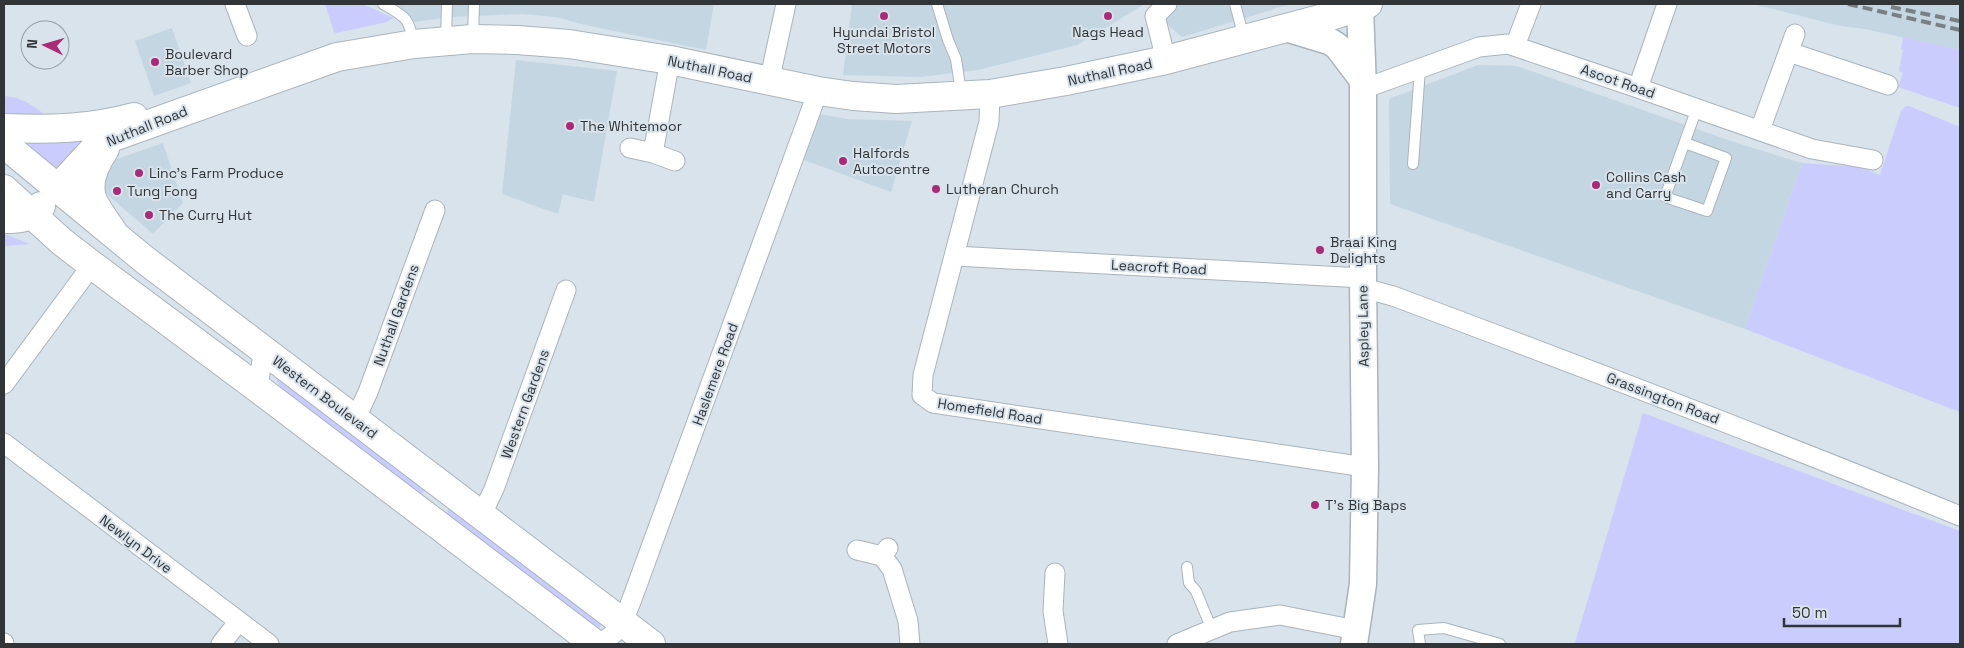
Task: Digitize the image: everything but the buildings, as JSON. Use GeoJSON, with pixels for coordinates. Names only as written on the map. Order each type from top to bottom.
{"type":"FeatureCollection","features":[{"type":"Feature","properties":{"kind":"main road","name":"Nuthall Road"},"geometry":{"type":"LineString","coordinates":[[33,214],[96,147],[113,137],[337,58],[414,44],[517,40],[569,44],[670,60],[818,91],[896,99],[961,94],[990,94],[1066,81],[1166,60],[1363,5]]}},
{"type":"Feature","properties":{"kind":"main road","name":"Aspley Lane"},"geometry":{"type":"LineString","coordinates":[[1355,637],[1363,584],[1365,467],[1363,5]]}},
{"type":"Feature","properties":{"kind":"main road"},"geometry":{"type":"LineString","coordinates":[[1286,28],[1329,41],[1337,46],[1363,85]]}},
{"type":"Feature","properties":{"kind":"main road","name":"Nuthall Road"},"geometry":{"type":"LineString","coordinates":[[4,128],[54,129],[113,122],[256,85]]}},
{"type":"Feature","properties":{"kind":"main road"},"geometry":{"type":"LineString","coordinates":[[113,137],[97,160],[92,184],[92,198],[116,236]]}},
{"type":"Feature","properties":{"kind":"main road","name":"Western Boulevard"},"geometry":{"type":"LineString","coordinates":[[4,144],[116,236],[651,644]]}},
{"type":"Feature","properties":{"kind":"main road"},"geometry":{"type":"LineString","coordinates":[[4,189],[61,241],[92,266],[256,387],[596,644]]}},
{"type":"Feature","properties":{"kind":"main road"},"geometry":{"type":"LineString","coordinates":[[4,219],[15,219],[33,214]]}},
{"type":"Feature","properties":{"kind":"main road"},"geometry":{"type":"LineString","coordinates":[[428,518],[449,491]]}},
{"type":"Feature","properties":{"kind":"street"},"geometry":{"type":"LineString","coordinates":[[235,4],[247,36]]}},
{"type":"Feature","properties":{"kind":"street"},"geometry":{"type":"LineString","coordinates":[[769,82],[786,4]]}},
{"type":"Feature","properties":{"kind":"street","name":"Nuthall Road"},"geometry":{"type":"LineString","coordinates":[[1166,60],[1155,16],[1167,4]]}},
{"type":"Feature","properties":{"kind":"street"},"geometry":{"type":"LineString","coordinates":[[1515,46],[1531,4]]}},
{"type":"Feature","properties":{"kind":"street"},"geometry":{"type":"LineString","coordinates":[[1638,88],[1668,4]]}},
{"type":"Feature","properties":{"kind":"street"},"geometry":{"type":"LineString","coordinates":[[1760,130],[1792,43],[1888,85]]}},
{"type":"Feature","properties":{"kind":"street","name":"Ascot Road"},"geometry":{"type":"LineString","coordinates":[[1363,85],[1420,69],[1479,47],[1499,44],[1515,46],[1760,130],[1812,150],[1873,160]]}},
{"type":"Feature","properties":{"kind":"street"},"geometry":{"type":"LineString","coordinates":[[654,153],[670,60]]}},
{"type":"Feature","properties":{"kind":"street","name":"Haslemere Road"},"geometry":{"type":"LineString","coordinates":[[596,644],[609,640],[623,623],[818,91]]}},
{"type":"Feature","properties":{"kind":"street","name":"Homefield Road"},"geometry":{"type":"LineString","coordinates":[[990,94],[989,122],[923,375],[922,395],[933,403],[1365,467]]}},
{"type":"Feature","properties":{"kind":"street"},"geometry":{"type":"LineString","coordinates":[[630,148],[654,153],[676,161]]}},
{"type":"Feature","properties":{"kind":"street","name":"Nuthall Gardens"},"geometry":{"type":"LineString","coordinates":[[355,420],[368,392],[435,210]]}},
{"type":"Feature","properties":{"kind":"street","name":"Leacroft Road"},"geometry":{"type":"LineString","coordinates":[[955,256],[1363,283]]}},
{"type":"Feature","properties":{"kind":"street"},"geometry":{"type":"LineString","coordinates":[[4,384],[92,266]]}},
{"type":"Feature","properties":{"kind":"street","name":"Grassington Road"},"geometry":{"type":"LineString","coordinates":[[1363,283],[1791,447],[1960,516]]}},
{"type":"Feature","properties":{"kind":"street","name":"Western Gardens"},"geometry":{"type":"LineString","coordinates":[[482,516],[566,290]]}},
{"type":"Feature","properties":{"kind":"street"},"geometry":{"type":"LineString","coordinates":[[256,387],[261,376],[260,359],[266,351]]}},
{"type":"Feature","properties":{"kind":"street","name":"Newlyn Drive"},"geometry":{"type":"LineString","coordinates":[[4,443],[269,644]]}},
{"type":"Feature","properties":{"kind":"street"},"geometry":{"type":"LineString","coordinates":[[857,550],[885,552],[908,621],[910,644]]}},
{"type":"Feature","properties":{"kind":"street"},"geometry":{"type":"LineString","coordinates":[[1049,584],[1058,644]]}},
{"type":"Feature","properties":{"kind":"street"},"geometry":{"type":"LineString","coordinates":[[1177,644],[1230,622],[1280,615],[1355,637]]}},
{"type":"Feature","properties":{"kind":"street"},"geometry":{"type":"LineString","coordinates":[[221,644],[239,621]]}},
{"type":"Feature","properties":{"kind":"lane"},"geometry":{"type":"LineString","coordinates":[[382,4],[406,18],[414,44]]}},
{"type":"Feature","properties":{"kind":"lane"},"geometry":{"type":"LineString","coordinates":[[447,4],[459,41]]}},
{"type":"Feature","properties":{"kind":"lane"},"geometry":{"type":"LineString","coordinates":[[459,41],[474,4]]}},
{"type":"Feature","properties":{"kind":"lane"},"geometry":{"type":"LineString","coordinates":[[938,4],[948,40],[956,59],[961,94]]}},
{"type":"Feature","properties":{"kind":"lane"},"geometry":{"type":"LineString","coordinates":[[1236,4],[1244,39]]}},
{"type":"Feature","properties":{"kind":"lane"},"geometry":{"type":"LineString","coordinates":[[1413,164],[1420,69]]}},
{"type":"Feature","properties":{"kind":"lane"},"geometry":{"type":"LineString","coordinates":[[1685,143],[1726,158],[1707,211],[1665,197],[1697,108]]}},
{"type":"Feature","properties":{"kind":"lane"},"geometry":{"type":"LineString","coordinates":[[1187,567],[1189,583],[1196,591],[1212,630]]}},
{"type":"Feature","properties":{"kind":"lane"},"geometry":{"type":"LineString","coordinates":[[1420,644],[1418,630],[1444,628],[1500,644]]}},
{"type":"Feature","properties":{"kind":"shaded area"},"geometry":{"type":"Polygon","coordinates":[[[325,4],[363,4],[393,18],[387,22],[336,33],[334,32],[325,4]]]}},
{"type":"Feature","properties":{"kind":"shaded area"},"geometry":{"type":"Polygon","coordinates":[[[391,4],[714,4],[706,50],[585,25],[556,17],[522,14],[451,17],[414,22],[408,14],[391,4]]]}},
{"type":"Feature","properties":{"kind":"shaded area"},"geometry":{"type":"Polygon","coordinates":[[[852,4],[1145,4],[1077,45],[978,70],[921,77],[843,75],[852,4]]]}},
{"type":"Feature","properties":{"kind":"shaded area"},"geometry":{"type":"Polygon","coordinates":[[[1156,4],[1291,4],[1182,37],[1170,27],[1156,4]]]}},
{"type":"Feature","properties":{"kind":"shaded area"},"geometry":{"type":"Polygon","coordinates":[[[1753,4],[1960,4],[1960,50],[1865,29],[1840,26],[1753,4]]]}},
{"type":"Feature","properties":{"kind":"shaded area"},"geometry":{"type":"Polygon","coordinates":[[[172,28],[191,83],[154,96],[135,41],[172,28]]]}},
{"type":"Feature","properties":{"kind":"shaded area"},"geometry":{"type":"Polygon","coordinates":[[[1903,37],[1960,50],[1960,108],[1898,87],[1903,73],[1899,71],[1903,50],[1901,49],[1903,37]]]}},
{"type":"Feature","properties":{"kind":"shaded area"},"geometry":{"type":"Polygon","coordinates":[[[516,60],[617,71],[594,202],[563,194],[558,214],[502,194],[516,60]]]}},
{"type":"Feature","properties":{"kind":"shaded area"},"geometry":{"type":"Polygon","coordinates":[[[1478,65],[1517,66],[1734,142],[1802,163],[1745,329],[1390,204],[1389,99],[1478,65]]]}},
{"type":"Feature","properties":{"kind":"shaded area"},"geometry":{"type":"Polygon","coordinates":[[[4,96],[17,98],[29,103],[50,120],[4,113],[4,96]]]}},
{"type":"Feature","properties":{"kind":"shaded area"},"geometry":{"type":"Polygon","coordinates":[[[1906,106],[1960,127],[1960,412],[1745,329],[1802,163],[1860,167],[1880,175],[1901,111],[1906,106]]]}},
{"type":"Feature","properties":{"kind":"shaded area"},"geometry":{"type":"Polygon","coordinates":[[[819,114],[848,119],[912,121],[891,192],[804,160],[819,114]]]}},
{"type":"Feature","properties":{"kind":"shaded area"},"geometry":{"type":"Polygon","coordinates":[[[85,136],[56,170],[22,140],[85,136]]]}},
{"type":"Feature","properties":{"kind":"shaded area"},"geometry":{"type":"Polygon","coordinates":[[[163,143],[183,203],[153,234],[105,192],[103,179],[111,161],[163,143]]]}},
{"type":"Feature","properties":{"kind":"shaded area"},"geometry":{"type":"Polygon","coordinates":[[[4,234],[30,244],[4,246],[4,234]]]}},
{"type":"Feature","properties":{"kind":"shaded area"},"geometry":{"type":"Polygon","coordinates":[[[282,375],[427,488],[421,495],[283,392],[276,379],[282,375]]]}},
{"type":"Feature","properties":{"kind":"shaded area"},"geometry":{"type":"Polygon","coordinates":[[[1643,413],[1960,531],[1960,644],[1575,643],[1643,413]]]}},
{"type":"Feature","properties":{"kind":"shaded area"},"geometry":{"type":"Polygon","coordinates":[[[455,508],[603,623],[599,629],[595,629],[447,515],[448,509],[455,508]]]}},
{"type":"Feature","properties":{"kind":"railway"},"geometry":{"type":"LineString","coordinates":[[1848,4],[1960,30]]}},
{"type":"Feature","properties":{"kind":"railway"},"geometry":{"type":"LineString","coordinates":[[1891,7],[1960,21]]}},
{"type":"Feature","properties":{"kind":"place","name":"Hyundai Bristol Street Motors"},"geometry":{"type":"Point","coordinates":[884,16]}},
{"type":"Feature","properties":{"kind":"place","name":"Nags Head"},"geometry":{"type":"Point","coordinates":[1108,16]}},
{"type":"Feature","properties":{"kind":"place","name":"Boulevard Barber Shop"},"geometry":{"type":"Point","coordinates":[155,62]}},
{"type":"Feature","properties":{"kind":"place","name":"The Whitemoor"},"geometry":{"type":"Point","coordinates":[570,126]}},
{"type":"Feature","properties":{"kind":"place","name":"Halfords Autocentre"},"geometry":{"type":"Point","coordinates":[843,161]}},
{"type":"Feature","properties":{"kind":"place","name":"Linc's Farm Produce"},"geometry":{"type":"Point","coordinates":[139,173]}},
{"type":"Feature","properties":{"kind":"place","name":"Collins Cash and Carry"},"geometry":{"type":"Point","coordinates":[1596,185]}},
{"type":"Feature","properties":{"kind":"place","name":"Lutheran Church"},"geometry":{"type":"Point","coordinates":[936,189]}},
{"type":"Feature","properties":{"kind":"place","name":"Tung Fong"},"geometry":{"type":"Point","coordinates":[117,191]}},
{"type":"Feature","properties":{"kind":"place","name":"The Curry Hut"},"geometry":{"type":"Point","coordinates":[149,215]}},
{"type":"Feature","properties":{"kind":"place","name":"Braai King Delights"},"geometry":{"type":"Point","coordinates":[1320,250]}},
{"type":"Feature","properties":{"kind":"place","name":"T's Big Baps"},"geometry":{"type":"Point","coordinates":[1315,505]}}]}
